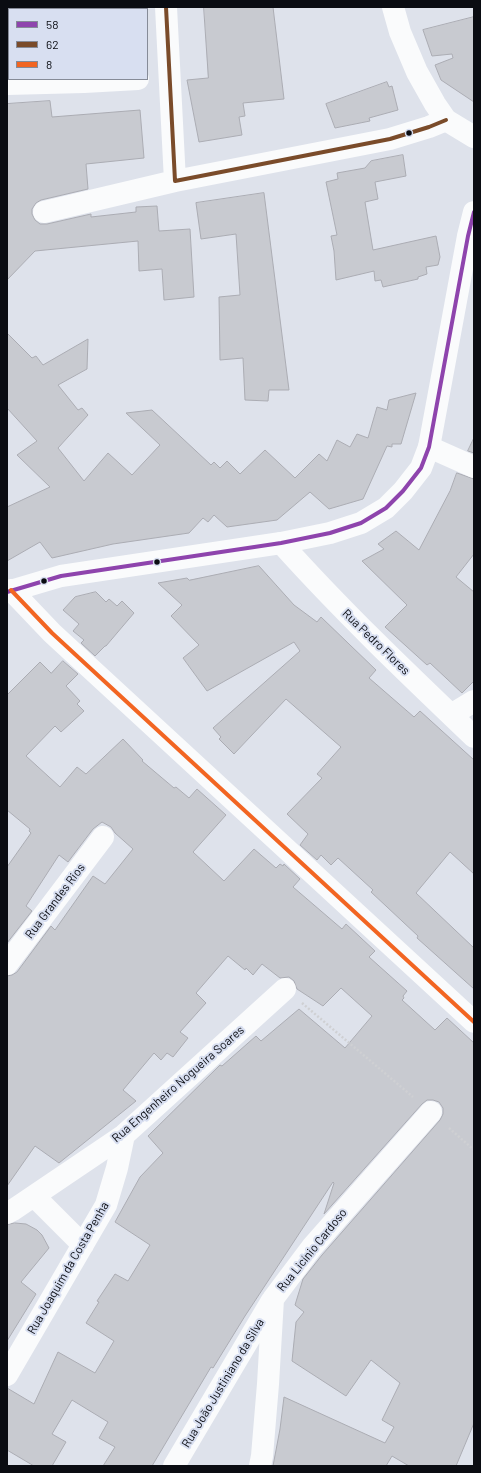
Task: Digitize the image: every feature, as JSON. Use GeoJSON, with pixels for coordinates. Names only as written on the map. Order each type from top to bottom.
{"type":"FeatureCollection","features":[{"type":"Feature","properties":{"kind":"street"},"geometry":{"type":"LineString","coordinates":[[166,7],[169,77],[174,137],[175,180]]}},
{"type":"Feature","properties":{"kind":"street"},"geometry":{"type":"LineString","coordinates":[[393,7],[400,32],[417,72],[435,104],[446,120],[474,138]]}},
{"type":"Feature","properties":{"kind":"street"},"geometry":{"type":"LineString","coordinates":[[148,78],[169,77]]}},
{"type":"Feature","properties":{"kind":"street"},"geometry":{"type":"LineString","coordinates":[[7,84],[120,80]]}},
{"type":"Feature","properties":{"kind":"street"},"geometry":{"type":"LineString","coordinates":[[44,212],[175,180],[390,139],[446,120]]}},
{"type":"Feature","properties":{"kind":"street"},"geometry":{"type":"LineString","coordinates":[[474,212],[468,236],[429,447],[421,468],[403,491],[386,508],[361,524],[330,533],[281,543],[61,576],[9,591],[52,633],[474,1022]]}},
{"type":"Feature","properties":{"kind":"street"},"geometry":{"type":"LineString","coordinates":[[429,447],[474,467]]}},
{"type":"Feature","properties":{"kind":"street","name":"Rua Pedro Flores"},"geometry":{"type":"LineString","coordinates":[[281,543],[346,613],[474,737]]}},
{"type":"Feature","properties":{"kind":"street"},"geometry":{"type":"LineString","coordinates":[[451,715],[474,701]]}},
{"type":"Feature","properties":{"kind":"street","name":"Rua Grandes Rios"},"geometry":{"type":"LineString","coordinates":[[7,964],[103,837]]}},
{"type":"Feature","properties":{"kind":"street","name":"Rua Engenheiro Nogueira Soares"},"geometry":{"type":"LineString","coordinates":[[9,1209],[34,1196],[124,1135],[285,989]]}},
{"type":"Feature","properties":{"kind":"street","name":"Rua Licínio Cardoso"},"geometry":{"type":"LineString","coordinates":[[260,1466],[268,1384],[273,1299],[312,1247],[431,1112]]}},
{"type":"Feature","properties":{"kind":"street","name":"Rua Joaquim da Costa Penha"},"geometry":{"type":"LineString","coordinates":[[7,1375],[106,1205],[117,1168],[124,1135]]}},
{"type":"Feature","properties":{"kind":"street"},"geometry":{"type":"LineString","coordinates":[[34,1196],[83,1244]]}},
{"type":"Feature","properties":{"kind":"street","name":"Rua João Justiniano da Silva"},"geometry":{"type":"LineString","coordinates":[[174,1466],[273,1299]]}},
{"type":"Feature","properties":{"kind":"path"},"geometry":{"type":"LineString","coordinates":[[285,989],[474,1150]]}},
{"type":"Feature","properties":{"kind":"building"},"geometry":{"type":"Polygon","coordinates":[[[204,7],[273,7],[284,99],[243,103],[245,116],[239,117],[242,135],[199,142],[187,80],[208,78],[204,7]]]}},
{"type":"Feature","properties":{"kind":"building"},"geometry":{"type":"Polygon","coordinates":[[[474,17],[474,102],[441,80],[435,65],[453,58],[452,54],[432,56],[423,30],[474,17]]]}},
{"type":"Feature","properties":{"kind":"building"},"geometry":{"type":"Polygon","coordinates":[[[387,82],[389,87],[392,86],[398,110],[369,118],[370,121],[335,128],[326,104],[387,82]]]}},
{"type":"Feature","properties":{"kind":"building"},"geometry":{"type":"Polygon","coordinates":[[[50,101],[52,117],[140,110],[144,158],[86,164],[88,189],[41,200],[36,203],[32,209],[32,214],[35,220],[40,224],[47,224],[91,214],[91,217],[136,212],[136,207],[157,206],[159,231],[190,229],[194,297],[164,300],[162,269],[139,271],[138,241],[35,251],[7,280],[7,104],[50,101]]]}},
{"type":"Feature","properties":{"kind":"building"},"geometry":{"type":"Polygon","coordinates":[[[403,155],[406,176],[375,182],[378,199],[365,202],[373,250],[436,236],[440,257],[438,265],[426,267],[427,274],[418,277],[418,279],[383,287],[381,280],[375,281],[374,271],[336,280],[334,251],[331,236],[337,235],[326,182],[338,179],[337,173],[365,168],[371,161],[403,155]]]}},
{"type":"Feature","properties":{"kind":"building"},"geometry":{"type":"Polygon","coordinates":[[[264,193],[289,390],[269,390],[268,401],[245,400],[243,358],[220,360],[219,297],[240,295],[236,234],[201,239],[196,203],[264,193]]]}},
{"type":"Feature","properties":{"kind":"building"},"geometry":{"type":"Polygon","coordinates":[[[7,333],[32,358],[36,356],[43,365],[88,339],[87,369],[58,385],[78,410],[82,408],[88,415],[58,448],[84,481],[108,453],[132,475],[160,445],[126,413],[152,410],[211,465],[214,462],[220,468],[227,461],[240,474],[265,450],[295,478],[319,454],[327,461],[337,440],[350,447],[357,434],[368,438],[377,407],[387,410],[389,400],[416,393],[401,444],[392,444],[392,447],[387,446],[363,499],[329,509],[310,492],[277,520],[227,527],[214,515],[208,522],[203,518],[189,533],[113,544],[52,558],[40,542],[7,561],[7,507],[50,487],[17,455],[37,441],[7,408],[7,333]]]}},
{"type":"Feature","properties":{"kind":"building"},"geometry":{"type":"Polygon","coordinates":[[[474,438],[474,453],[468,451],[474,438]]]}},
{"type":"Feature","properties":{"kind":"building"},"geometry":{"type":"Polygon","coordinates":[[[457,473],[474,479],[474,554],[456,577],[474,592],[474,681],[462,693],[430,663],[427,665],[385,627],[407,605],[362,561],[384,549],[378,544],[396,531],[419,550],[450,491],[457,473]]]}},
{"type":"Feature","properties":{"kind":"building"},"geometry":{"type":"Polygon","coordinates":[[[259,566],[294,605],[317,622],[321,617],[376,670],[369,678],[414,717],[420,711],[474,760],[474,874],[450,852],[416,893],[474,948],[474,989],[417,938],[418,936],[371,892],[373,890],[338,858],[331,865],[321,855],[317,860],[300,845],[308,834],[287,814],[322,778],[317,774],[341,747],[286,699],[234,754],[219,739],[221,737],[213,728],[300,651],[294,642],[207,691],[183,658],[199,645],[171,616],[182,605],[158,583],[187,578],[189,580],[259,566]]]}},
{"type":"Feature","properties":{"kind":"building"},"geometry":{"type":"Polygon","coordinates":[[[96,592],[106,602],[109,599],[117,606],[122,601],[134,613],[106,646],[95,656],[81,643],[84,640],[73,631],[79,624],[63,610],[75,597],[96,592]]]}},
{"type":"Feature","properties":{"kind":"building"},"geometry":{"type":"Polygon","coordinates":[[[63,661],[78,674],[66,686],[80,701],[77,704],[84,711],[61,732],[55,726],[26,756],[60,787],[77,767],[86,774],[123,739],[143,760],[142,761],[174,788],[176,787],[189,798],[197,789],[226,815],[193,852],[224,881],[254,849],[276,868],[280,864],[283,866],[284,864],[300,879],[293,887],[342,929],[346,924],[375,951],[369,957],[407,991],[402,1000],[435,1030],[447,1018],[474,1043],[474,1423],[456,1466],[409,1466],[392,1456],[386,1466],[273,1466],[284,1397],[385,1443],[394,1427],[382,1420],[400,1383],[371,1360],[346,1396],[292,1361],[296,1322],[304,1312],[295,1305],[303,1279],[322,1255],[440,1120],[443,1114],[443,1108],[439,1102],[433,1100],[427,1100],[422,1104],[324,1214],[334,1183],[333,1182],[245,1316],[213,1368],[211,1367],[152,1466],[103,1466],[115,1447],[99,1438],[108,1422],[72,1400],[52,1434],[66,1442],[52,1466],[34,1466],[7,1450],[7,1388],[34,1404],[58,1352],[95,1373],[114,1341],[86,1323],[99,1302],[97,1301],[115,1274],[128,1281],[150,1245],[115,1222],[140,1177],[163,1153],[148,1136],[220,1065],[222,1066],[256,1036],[261,1041],[299,1009],[345,1048],[372,1016],[341,988],[323,1006],[297,989],[294,981],[289,977],[280,978],[262,964],[253,975],[246,968],[245,970],[228,956],[196,993],[206,1003],[180,1032],[188,1038],[173,1057],[167,1053],[161,1060],[154,1053],[123,1090],[136,1101],[59,1163],[35,1146],[7,1186],[7,976],[17,972],[51,926],[55,930],[93,876],[105,884],[133,849],[115,833],[111,827],[102,822],[93,829],[68,862],[59,855],[26,906],[32,911],[7,943],[7,867],[31,833],[29,831],[30,829],[7,810],[7,695],[40,662],[51,673],[63,661]]]}},
{"type":"Feature","properties":{"kind":"building"},"geometry":{"type":"Polygon","coordinates":[[[15,1223],[26,1224],[37,1230],[42,1235],[49,1248],[21,1282],[36,1294],[7,1341],[7,1225],[15,1223]]]}},
{"type":"Feature","properties":{"kind":"transit line","name":"62"},"geometry":{"type":"LineString","coordinates":[[166,7],[175,181],[390,139],[446,120]]}},
{"type":"Feature","properties":{"kind":"transit line","name":"58"},"geometry":{"type":"LineString","coordinates":[[7,592],[61,576],[281,543],[330,533],[361,523],[386,508],[403,491],[421,468],[429,447],[468,236],[474,212]]}},
{"type":"Feature","properties":{"kind":"transit line","name":"8"},"geometry":{"type":"LineString","coordinates":[[11,590],[52,633],[474,1022]]}}]}
